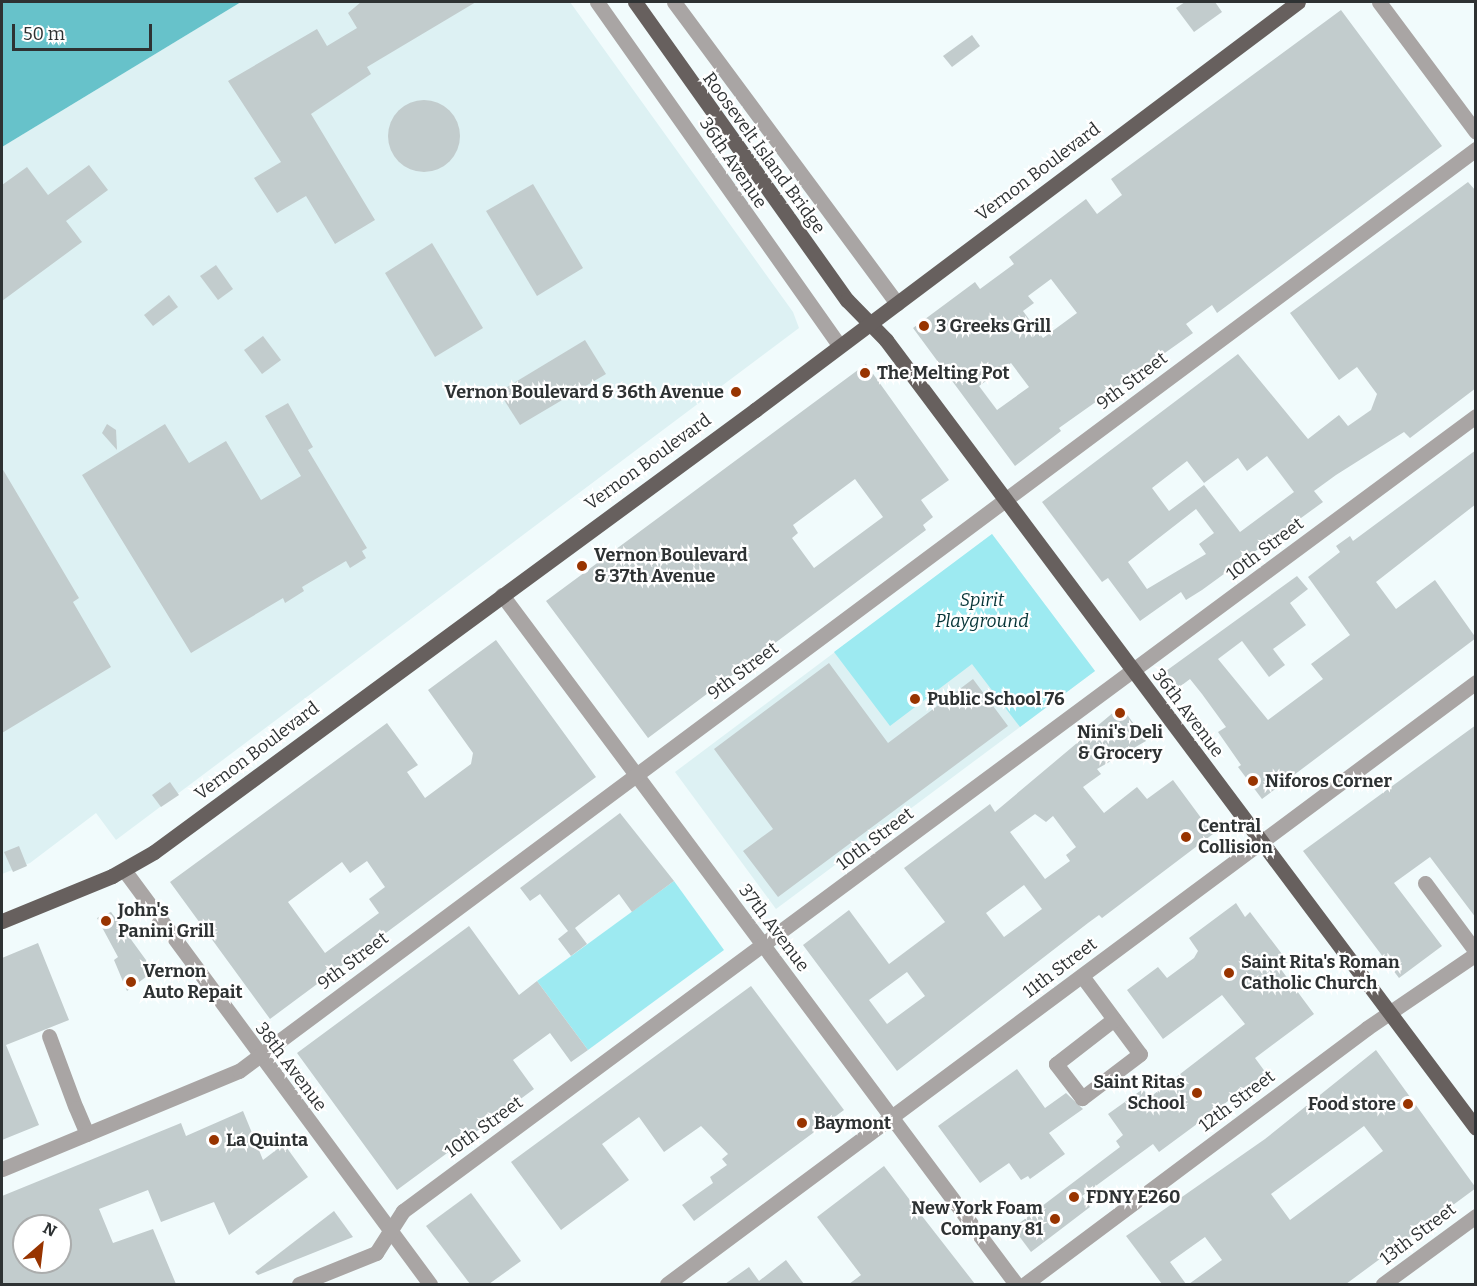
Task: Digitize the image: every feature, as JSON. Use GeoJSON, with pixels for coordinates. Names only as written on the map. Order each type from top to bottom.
{"type":"FeatureCollection","features":[{"type":"Feature","properties":{"kind":"main road","name":"Roosevelt Island Bridge"},"geometry":{"type":"LineString","coordinates":[[635,2],[772,199],[868,323]]}},
{"type":"Feature","properties":{"kind":"main road","name":"Vernon Boulevard"},"geometry":{"type":"LineString","coordinates":[[2,921],[124,870],[502,595],[897,303],[1298,2]]}},
{"type":"Feature","properties":{"kind":"main road","name":"36th Avenue"},"geometry":{"type":"LineString","coordinates":[[868,323],[1005,499],[1260,843],[1476,1128]]}},
{"type":"Feature","properties":{"kind":"street","name":"36th Avenue"},"geometry":{"type":"LineString","coordinates":[[597,2],[839,345]]}},
{"type":"Feature","properties":{"kind":"street"},"geometry":{"type":"LineString","coordinates":[[674,2],[897,303]]}},
{"type":"Feature","properties":{"kind":"street"},"geometry":{"type":"LineString","coordinates":[[1379,2],[1476,132]]}},
{"type":"Feature","properties":{"kind":"street","name":"9th Street"},"geometry":{"type":"LineString","coordinates":[[2,1169],[239,1071],[1476,149]]}},
{"type":"Feature","properties":{"kind":"street","name":"10th Street"},"geometry":{"type":"LineString","coordinates":[[300,1284],[376,1253],[403,1211],[764,946],[1476,416]]}},
{"type":"Feature","properties":{"kind":"street","name":"37th Avenue"},"geometry":{"type":"LineString","coordinates":[[502,595],[1016,1284]]}},
{"type":"Feature","properties":{"kind":"street","name":"11th Street"},"geometry":{"type":"LineString","coordinates":[[667,1284],[1476,682]]}},
{"type":"Feature","properties":{"kind":"street","name":"38th Avenue"},"geometry":{"type":"LineString","coordinates":[[124,870],[259,1056],[430,1284]]}},
{"type":"Feature","properties":{"kind":"street"},"geometry":{"type":"LineString","coordinates":[[1425,883],[1476,953]]}},
{"type":"Feature","properties":{"kind":"street","name":"12th Street"},"geometry":{"type":"LineString","coordinates":[[1025,1284],[1476,953]]}},
{"type":"Feature","properties":{"kind":"street"},"geometry":{"type":"LineString","coordinates":[[1082,976],[1114,1019],[1140,1054],[1082,1098],[1056,1064],[1114,1019]]}},
{"type":"Feature","properties":{"kind":"street"},"geometry":{"type":"LineString","coordinates":[[49,1036],[87,1134]]}},
{"type":"Feature","properties":{"kind":"street","name":"13th Street"},"geometry":{"type":"LineString","coordinates":[[1383,1284],[1476,1216]]}},
{"type":"Feature","properties":{"kind":"shaded area"},"geometry":{"type":"Polygon","coordinates":[[[2,2],[241,2],[2,147],[2,2]]]}},
{"type":"Feature","properties":{"kind":"shaded area"},"geometry":{"type":"Polygon","coordinates":[[[241,2],[570,2],[793,312],[799,328],[116,840],[96,813],[30,863],[2,874],[2,147],[241,2]]]}},
{"type":"Feature","properties":{"kind":"shaded area","name":"Public School 76"},"geometry":{"type":"Polygon","coordinates":[[[992,534],[1095,671],[776,909],[675,772],[992,534]]]}},
{"type":"Feature","properties":{"kind":"green space","name":"Spirit Playground"},"geometry":{"type":"Polygon","coordinates":[[[992,534],[1095,671],[1020,727],[972,664],[890,726],[834,652],[992,534]]]}},
{"type":"Feature","properties":{"kind":"green space"},"geometry":{"type":"Polygon","coordinates":[[[674,881],[724,950],[588,1050],[537,981],[674,881]]]}},
{"type":"Feature","properties":{"kind":"building"},"geometry":{"type":"Polygon","coordinates":[[[361,2],[476,2],[367,67],[371,74],[311,114],[375,220],[335,244],[306,196],[277,213],[254,178],[281,162],[228,81],[317,29],[327,46],[357,28],[348,13],[361,2]]]}},
{"type":"Feature","properties":{"kind":"building"},"geometry":{"type":"Polygon","coordinates":[[[1185,2],[1215,2],[1222,12],[1194,32],[1176,8],[1185,2]]]}},
{"type":"Feature","properties":{"kind":"building"},"geometry":{"type":"Polygon","coordinates":[[[1341,10],[1442,146],[1217,313],[1212,305],[1186,324],[1193,333],[1059,428],[1061,431],[1015,466],[913,328],[975,282],[980,289],[1014,264],[1009,257],[1086,199],[1097,214],[1122,195],[1111,179],[1341,10]],[[1051,279],[1028,296],[1034,303],[1023,311],[1043,338],[1077,313],[1051,279]],[[1011,363],[979,386],[997,410],[1029,387],[1011,363]]]}},
{"type":"Feature","properties":{"kind":"building"},"geometry":{"type":"Polygon","coordinates":[[[972,35],[980,46],[952,67],[943,56],[972,35]]]}},
{"type":"Feature","properties":{"kind":"building"},"geometry":{"type":"Polygon","coordinates":[[[424,100],[444,106],[454,116],[460,136],[454,156],[444,166],[424,172],[404,166],[394,156],[388,136],[394,116],[404,106],[424,100]]]}},
{"type":"Feature","properties":{"kind":"building"},"geometry":{"type":"Polygon","coordinates":[[[89,165],[108,190],[66,221],[82,242],[2,301],[2,185],[27,167],[48,195],[89,165]]]}},
{"type":"Feature","properties":{"kind":"building"},"geometry":{"type":"Polygon","coordinates":[[[1468,182],[1476,191],[1476,388],[1410,438],[1404,432],[1314,491],[1323,502],[1202,590],[1186,600],[1181,592],[1140,621],[1108,578],[1102,582],[1042,502],[1238,354],[1308,439],[1339,415],[1348,426],[1371,410],[1377,394],[1357,367],[1339,380],[1290,313],[1468,182]],[[1267,456],[1247,471],[1238,458],[1204,483],[1187,461],[1152,488],[1169,511],[1204,485],[1240,532],[1294,492],[1267,456]],[[1196,509],[1128,562],[1147,589],[1206,554],[1199,544],[1214,533],[1196,509]]]}},
{"type":"Feature","properties":{"kind":"building"},"geometry":{"type":"Polygon","coordinates":[[[533,184],[583,268],[537,296],[486,211],[533,184]]]}},
{"type":"Feature","properties":{"kind":"building"},"geometry":{"type":"Polygon","coordinates":[[[432,243],[483,328],[435,357],[385,273],[432,243]]]}},
{"type":"Feature","properties":{"kind":"building"},"geometry":{"type":"Polygon","coordinates":[[[216,265],[233,289],[218,300],[200,276],[216,265]]]}},
{"type":"Feature","properties":{"kind":"building"},"geometry":{"type":"Polygon","coordinates":[[[169,295],[178,307],[153,326],[144,315],[169,295]]]}},
{"type":"Feature","properties":{"kind":"building"},"geometry":{"type":"Polygon","coordinates":[[[263,336],[281,360],[262,374],[244,350],[263,336]]]}},
{"type":"Feature","properties":{"kind":"building"},"geometry":{"type":"Polygon","coordinates":[[[585,340],[606,374],[520,425],[499,392],[585,340]]]}},
{"type":"Feature","properties":{"kind":"building"},"geometry":{"type":"Polygon","coordinates":[[[866,364],[949,480],[921,500],[933,517],[923,525],[926,530],[648,738],[546,601],[866,364]],[[855,479],[793,525],[798,533],[792,538],[814,568],[883,517],[855,479]]]}},
{"type":"Feature","properties":{"kind":"building"},"geometry":{"type":"Polygon","coordinates":[[[288,403],[313,447],[308,450],[367,548],[362,551],[366,558],[350,568],[346,561],[302,587],[304,591],[285,603],[283,598],[191,653],[82,475],[165,424],[189,463],[226,441],[261,500],[301,476],[265,416],[288,403]]]}},
{"type":"Feature","properties":{"kind":"building"},"geometry":{"type":"Polygon","coordinates":[[[107,424],[116,430],[117,450],[102,433],[107,424]]]}},
{"type":"Feature","properties":{"kind":"building"},"geometry":{"type":"Polygon","coordinates":[[[1476,450],[1476,504],[1376,582],[1396,609],[1435,580],[1476,638],[1262,799],[1238,767],[1241,765],[1218,732],[1226,727],[1202,694],[1190,679],[1178,688],[1166,671],[1297,576],[1308,589],[1290,603],[1306,625],[1273,649],[1285,665],[1269,677],[1242,641],[1218,659],[1268,720],[1323,679],[1311,664],[1350,635],[1308,577],[1340,552],[1336,546],[1350,536],[1353,541],[1476,450]]]}},
{"type":"Feature","properties":{"kind":"building"},"geometry":{"type":"Polygon","coordinates":[[[2,468],[79,598],[73,602],[111,667],[2,733],[2,468]]]}},
{"type":"Feature","properties":{"kind":"building"},"geometry":{"type":"Polygon","coordinates":[[[496,640],[596,777],[270,1019],[170,882],[387,723],[418,765],[407,772],[425,798],[471,764],[473,753],[428,690],[496,640]],[[367,861],[350,873],[342,862],[288,902],[325,953],[379,913],[369,899],[385,887],[367,861]]]}},
{"type":"Feature","properties":{"kind":"building"},"geometry":{"type":"Polygon","coordinates":[[[829,663],[888,743],[973,679],[1008,726],[778,897],[743,851],[773,829],[714,749],[829,663]]]}},
{"type":"Feature","properties":{"kind":"building"},"geometry":{"type":"Polygon","coordinates":[[[1121,706],[1146,741],[1097,769],[1101,774],[1083,787],[1104,813],[1137,787],[1147,799],[1173,780],[1213,834],[1102,918],[1099,915],[1088,923],[897,1071],[803,945],[849,910],[889,964],[945,922],[904,868],[990,804],[995,812],[1121,706]],[[1035,814],[1010,832],[1045,879],[1070,861],[1066,855],[1076,847],[1053,816],[1046,822],[1035,814]],[[1024,885],[986,913],[1004,937],[1042,909],[1024,885]],[[907,972],[869,1000],[887,1024],[925,996],[907,972]]]}},
{"type":"Feature","properties":{"kind":"building"},"geometry":{"type":"Polygon","coordinates":[[[1476,725],[1476,918],[1430,857],[1394,883],[1442,946],[1399,978],[1303,851],[1476,725]]]}},
{"type":"Feature","properties":{"kind":"building"},"geometry":{"type":"Polygon","coordinates":[[[170,782],[179,795],[161,807],[152,795],[170,782]]]}},
{"type":"Feature","properties":{"kind":"building"},"geometry":{"type":"Polygon","coordinates":[[[620,813],[674,881],[632,912],[619,894],[575,928],[587,944],[571,956],[558,939],[568,931],[540,894],[530,901],[520,888],[620,813]]]}},
{"type":"Feature","properties":{"kind":"building"},"geometry":{"type":"Polygon","coordinates":[[[19,846],[27,866],[13,872],[4,852],[19,846]]]}},
{"type":"Feature","properties":{"kind":"building"},"geometry":{"type":"Polygon","coordinates":[[[1236,903],[1245,917],[1250,912],[1288,962],[1280,968],[1314,1014],[1255,1058],[1266,1073],[1159,1152],[1153,1144],[1082,1196],[1090,1207],[1031,1252],[1013,1228],[1120,1147],[1116,1141],[1123,1135],[1108,1114],[1143,1089],[1149,1098],[1245,1024],[1222,995],[1163,1039],[1127,990],[1158,967],[1167,978],[1194,958],[1198,951],[1189,938],[1236,903]]]}},
{"type":"Feature","properties":{"kind":"building"},"geometry":{"type":"Polygon","coordinates":[[[111,912],[154,971],[127,991],[114,960],[118,957],[97,918],[111,912]]]}},
{"type":"Feature","properties":{"kind":"building"},"geometry":{"type":"Polygon","coordinates":[[[469,926],[519,995],[537,981],[588,1050],[571,1062],[550,1033],[513,1060],[534,1089],[397,1190],[297,1053],[469,926]]]}},
{"type":"Feature","properties":{"kind":"building"},"geometry":{"type":"Polygon","coordinates":[[[38,943],[69,1020],[6,1045],[39,1125],[2,1140],[2,958],[38,943]]]}},
{"type":"Feature","properties":{"kind":"building"},"geometry":{"type":"Polygon","coordinates":[[[751,986],[844,1110],[694,1221],[682,1205],[713,1183],[710,1177],[727,1165],[722,1159],[728,1154],[701,1126],[664,1152],[639,1117],[602,1144],[629,1180],[561,1230],[511,1162],[751,986]]]}},
{"type":"Feature","properties":{"kind":"building"},"geometry":{"type":"Polygon","coordinates":[[[1376,1050],[1476,1188],[1346,1284],[1189,1284],[1222,1260],[1205,1237],[1170,1262],[1186,1284],[1162,1284],[1126,1236],[1265,1139],[1376,1050]],[[1364,1126],[1271,1194],[1290,1220],[1383,1151],[1364,1126]]]}},
{"type":"Feature","properties":{"kind":"building"},"geometry":{"type":"Polygon","coordinates":[[[1017,1069],[1045,1108],[1066,1093],[1083,1109],[1049,1133],[1065,1154],[1030,1179],[1028,1176],[1021,1180],[1009,1163],[980,1183],[938,1126],[1017,1069]]]}},
{"type":"Feature","properties":{"kind":"building"},"geometry":{"type":"Polygon","coordinates":[[[243,1111],[263,1160],[284,1144],[308,1177],[229,1235],[214,1202],[161,1222],[148,1190],[99,1209],[113,1243],[153,1229],[176,1284],[2,1284],[2,1196],[181,1123],[186,1136],[243,1111]]]}},
{"type":"Feature","properties":{"kind":"building"},"geometry":{"type":"Polygon","coordinates":[[[884,1166],[975,1284],[849,1284],[861,1275],[817,1217],[884,1166]]]}},
{"type":"Feature","properties":{"kind":"building"},"geometry":{"type":"Polygon","coordinates":[[[471,1193],[521,1261],[489,1284],[470,1284],[426,1226],[471,1193]]]}},
{"type":"Feature","properties":{"kind":"building"},"geometry":{"type":"Polygon","coordinates":[[[334,1211],[353,1237],[258,1275],[255,1272],[334,1211]]]}},
{"type":"Feature","properties":{"kind":"building"},"geometry":{"type":"Polygon","coordinates":[[[786,1260],[804,1284],[725,1284],[749,1267],[759,1281],[786,1260]]]}},
{"type":"Feature","properties":{"kind":"place","name":"3 Greeks Grill"},"geometry":{"type":"Point","coordinates":[924,326]}},
{"type":"Feature","properties":{"kind":"place","name":"The Melting Pot"},"geometry":{"type":"Point","coordinates":[865,373]}},
{"type":"Feature","properties":{"kind":"place","name":"Vernon Boulevard & 36th Avenue"},"geometry":{"type":"Point","coordinates":[736,392]}},
{"type":"Feature","properties":{"kind":"place","name":"Vernon Boulevard & 37th Avenue"},"geometry":{"type":"Point","coordinates":[582,566]}},
{"type":"Feature","properties":{"kind":"place","name":"Public School 76"},"geometry":{"type":"Point","coordinates":[915,699]}},
{"type":"Feature","properties":{"kind":"place","name":"Nini's Deli & Grocery"},"geometry":{"type":"Point","coordinates":[1120,713]}},
{"type":"Feature","properties":{"kind":"place","name":"Niforos Corner"},"geometry":{"type":"Point","coordinates":[1253,781]}},
{"type":"Feature","properties":{"kind":"place","name":"Central Collision"},"geometry":{"type":"Point","coordinates":[1186,837]}},
{"type":"Feature","properties":{"kind":"place","name":"John's Panini Grill"},"geometry":{"type":"Point","coordinates":[106,921]}},
{"type":"Feature","properties":{"kind":"place","name":"Saint Rita's Roman Catholic Church"},"geometry":{"type":"Point","coordinates":[1229,973]}},
{"type":"Feature","properties":{"kind":"place","name":"Vernon Auto Repait"},"geometry":{"type":"Point","coordinates":[131,982]}},
{"type":"Feature","properties":{"kind":"place","name":"Saint Ritas School"},"geometry":{"type":"Point","coordinates":[1197,1093]}},
{"type":"Feature","properties":{"kind":"place","name":"Food store"},"geometry":{"type":"Point","coordinates":[1408,1104]}},
{"type":"Feature","properties":{"kind":"place","name":"Baymont"},"geometry":{"type":"Point","coordinates":[802,1123]}},
{"type":"Feature","properties":{"kind":"place","name":"La Quinta"},"geometry":{"type":"Point","coordinates":[214,1140]}},
{"type":"Feature","properties":{"kind":"place","name":"FDNY E260"},"geometry":{"type":"Point","coordinates":[1074,1197]}},
{"type":"Feature","properties":{"kind":"place","name":"New York Foam Company 81"},"geometry":{"type":"Point","coordinates":[1055,1219]}}]}
